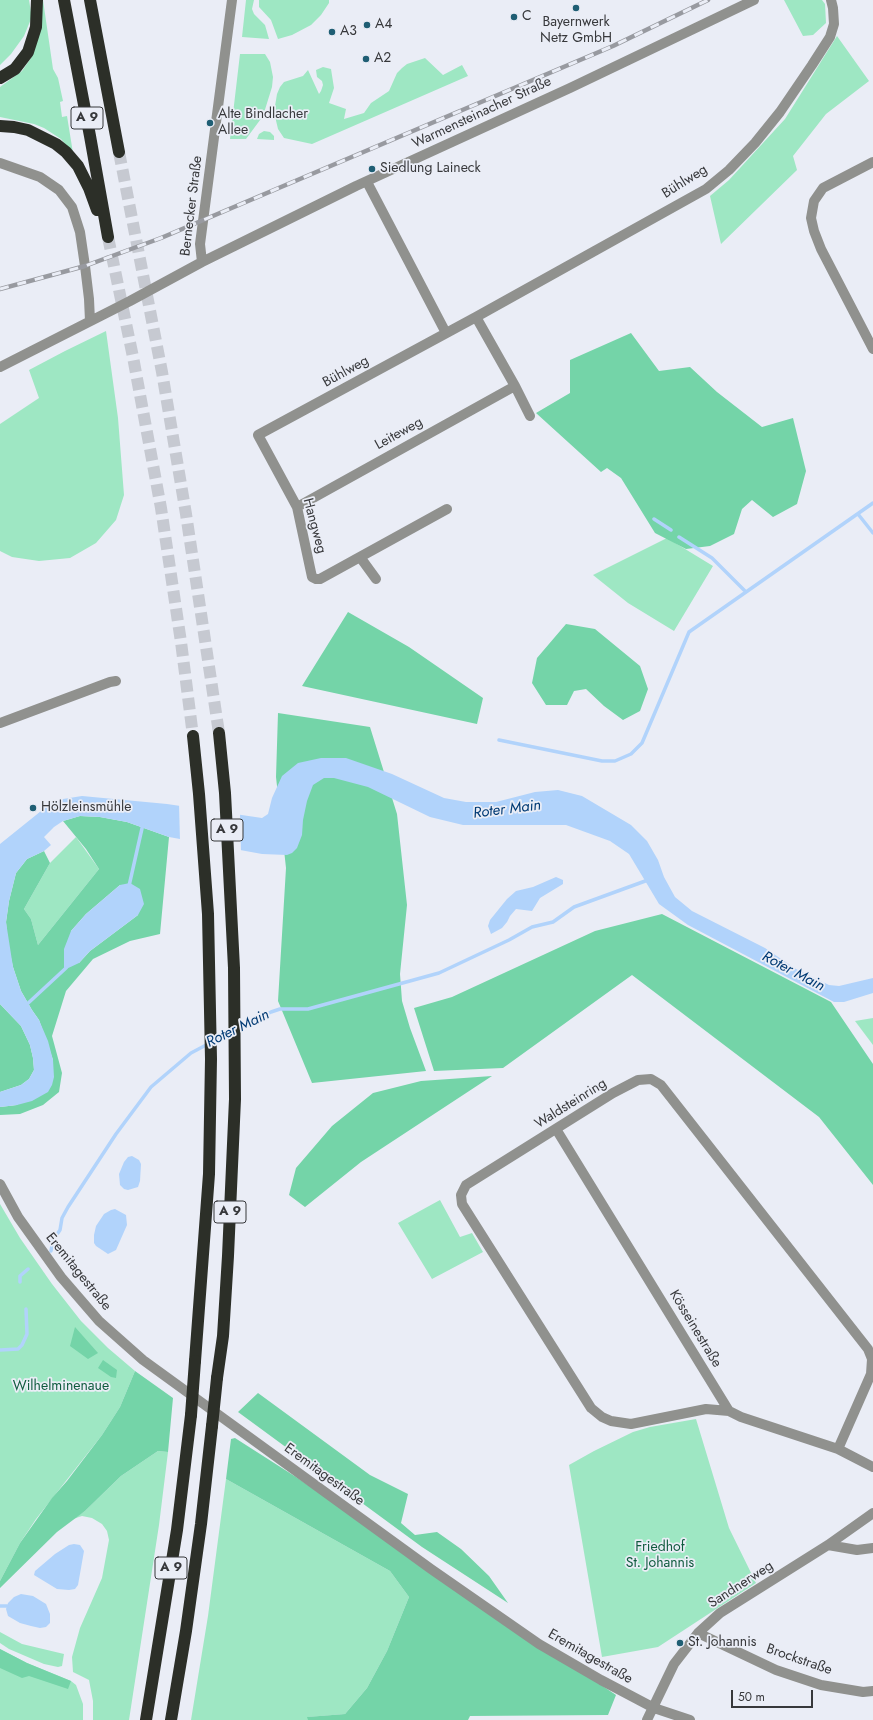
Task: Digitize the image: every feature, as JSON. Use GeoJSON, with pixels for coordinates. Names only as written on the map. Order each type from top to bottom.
{"type":"FeatureCollection","features":[{"type":"Feature","properties":{"kind":"highway"},"geometry":{"type":"LineString","coordinates":[[0,78],[15,68],[28,52],[36,27],[36,0]]}},
{"type":"Feature","properties":{"kind":"highway","name":"A 9"},"geometry":{"type":"LineString","coordinates":[[0,126],[28,130],[56,144],[66,152],[78,166],[89,188],[108,237],[64,0]]}},
{"type":"Feature","properties":{"kind":"highway","name":"A 9"},"geometry":{"type":"LineString","coordinates":[[90,0],[119,152]]}},
{"type":"Feature","properties":{"kind":"highway","name":"A 9"},"geometry":{"type":"LineString","coordinates":[[171,1720],[190,1600],[212,1426],[223,1336],[228,1256],[234,1122],[234,968],[225,793],[219,733]]}},
{"type":"Feature","properties":{"kind":"highway","name":"A 9"},"geometry":{"type":"LineString","coordinates":[[146,1720],[177,1530],[191,1415],[209,1174],[211,1059],[210,979],[199,794],[193,736]]}},
{"type":"Feature","properties":{"kind":"street","name":"Bernecker Straße"},"geometry":{"type":"LineString","coordinates":[[0,367],[202,262],[200,244],[232,0]]}},
{"type":"Feature","properties":{"kind":"street","name":"Warmensteinacher Straße"},"geometry":{"type":"LineString","coordinates":[[202,262],[367,182],[570,88],[754,0]]}},
{"type":"Feature","properties":{"kind":"street","name":"Bühlweg"},"geometry":{"type":"LineString","coordinates":[[258,435],[476,317],[699,193],[728,170],[755,143],[780,112],[830,37],[834,24],[834,8],[831,0]]}},
{"type":"Feature","properties":{"kind":"street"},"geometry":{"type":"LineString","coordinates":[[873,162],[823,188],[814,201],[811,218],[821,249],[873,349]]}},
{"type":"Feature","properties":{"kind":"street"},"geometry":{"type":"LineString","coordinates":[[0,163],[40,177],[59,190],[72,207],[80,232],[89,299],[90,320]]}},
{"type":"Feature","properties":{"kind":"street"},"geometry":{"type":"LineString","coordinates":[[367,182],[446,333]]}},
{"type":"Feature","properties":{"kind":"street"},"geometry":{"type":"LineString","coordinates":[[476,317],[530,416]]}},
{"type":"Feature","properties":{"kind":"street","name":"Leiteweg"},"geometry":{"type":"LineString","coordinates":[[297,507],[515,386]]}},
{"type":"Feature","properties":{"kind":"street","name":"Hangweg"},"geometry":{"type":"LineString","coordinates":[[258,435],[297,507],[312,577],[316,579],[320,579],[447,509]]}},
{"type":"Feature","properties":{"kind":"street"},"geometry":{"type":"LineString","coordinates":[[360,556],[376,579]]}},
{"type":"Feature","properties":{"kind":"street"},"geometry":{"type":"LineString","coordinates":[[0,723],[116,681]]}},
{"type":"Feature","properties":{"kind":"street","name":"Waldsteinring"},"geometry":{"type":"LineString","coordinates":[[729,1411],[706,1409],[631,1424],[611,1421],[602,1417],[591,1408],[462,1204],[461,1194],[466,1184],[613,1093],[638,1080],[651,1078],[661,1085],[868,1349],[872,1359],[871,1374],[838,1449]]}},
{"type":"Feature","properties":{"kind":"street","name":"Kösseinestraße"},"geometry":{"type":"LineString","coordinates":[[556,1129],[729,1411]]}},
{"type":"Feature","properties":{"kind":"street","name":"Eremitagestraße"},"geometry":{"type":"LineString","coordinates":[[0,1184],[18,1217],[48,1261],[99,1321],[144,1360],[431,1569],[539,1644],[601,1680],[654,1708],[690,1720]]}},
{"type":"Feature","properties":{"kind":"street"},"geometry":{"type":"LineString","coordinates":[[729,1411],[741,1417],[838,1449],[873,1467]]}},
{"type":"Feature","properties":{"kind":"street","name":"Sandnerweg"},"geometry":{"type":"LineString","coordinates":[[647,1720],[674,1664],[698,1633],[720,1614],[828,1545],[873,1513]]}},
{"type":"Feature","properties":{"kind":"street"},"geometry":{"type":"LineString","coordinates":[[828,1545],[857,1550],[873,1548]]}},
{"type":"Feature","properties":{"kind":"street","name":"Brockstraße"},"geometry":{"type":"LineString","coordinates":[[698,1633],[776,1670],[821,1685],[863,1692],[873,1691]]}},
{"type":"Feature","properties":{"kind":"green space"},"geometry":{"type":"Polygon","coordinates":[[[0,0],[29,0],[31,19],[24,36],[11,54],[0,65],[0,0]]]}},
{"type":"Feature","properties":{"kind":"green space"},"geometry":{"type":"Polygon","coordinates":[[[41,0],[43,0],[53,69],[58,78],[63,101],[60,102],[62,117],[67,116],[73,153],[61,139],[44,128],[34,124],[0,117],[0,87],[22,71],[31,58],[41,0]]]}},
{"type":"Feature","properties":{"kind":"green space"},"geometry":{"type":"Polygon","coordinates":[[[246,0],[254,0],[252,9],[254,14],[265,25],[269,39],[242,37],[246,0]]]}},
{"type":"Feature","properties":{"kind":"green space"},"geometry":{"type":"Polygon","coordinates":[[[259,0],[329,0],[329,3],[321,15],[311,25],[292,35],[278,39],[271,20],[259,7],[259,0]]]}},
{"type":"Feature","properties":{"kind":"green space"},"geometry":{"type":"Polygon","coordinates":[[[784,0],[822,0],[825,4],[826,23],[813,35],[803,36],[784,0]]]}},
{"type":"Feature","properties":{"kind":"green space"},"geometry":{"type":"Polygon","coordinates":[[[837,36],[869,81],[826,114],[793,156],[797,170],[721,244],[710,196],[729,180],[785,119],[837,36]]]}},
{"type":"Feature","properties":{"kind":"green space"},"geometry":{"type":"Polygon","coordinates":[[[240,54],[265,54],[270,62],[273,77],[272,87],[263,116],[246,139],[230,139],[240,54]]]}},
{"type":"Feature","properties":{"kind":"green space"},"geometry":{"type":"Polygon","coordinates":[[[425,58],[443,75],[462,65],[468,76],[312,144],[284,138],[278,129],[274,112],[277,94],[280,87],[284,82],[303,76],[308,70],[319,94],[323,85],[322,81],[317,77],[316,70],[323,67],[331,69],[334,88],[329,103],[346,109],[344,119],[364,113],[371,103],[389,91],[397,73],[402,68],[407,64],[425,58]]]}},
{"type":"Feature","properties":{"kind":"green space"},"geometry":{"type":"Polygon","coordinates":[[[264,131],[270,132],[274,136],[274,140],[257,139],[259,134],[264,131]]]}},
{"type":"Feature","properties":{"kind":"green space"},"geometry":{"type":"Polygon","coordinates":[[[106,331],[118,418],[124,495],[116,520],[96,543],[70,558],[39,561],[12,557],[0,551],[0,424],[39,398],[29,370],[106,331]]]}},
{"type":"Feature","properties":{"kind":"green space"},"geometry":{"type":"Polygon","coordinates":[[[631,333],[659,371],[690,367],[717,392],[762,427],[793,418],[806,471],[797,504],[773,517],[752,500],[742,509],[734,534],[710,546],[686,549],[655,533],[621,478],[607,468],[601,472],[536,413],[570,393],[570,360],[631,333]]]}},
{"type":"Feature","properties":{"kind":"green space"},"geometry":{"type":"Polygon","coordinates":[[[667,538],[713,566],[674,631],[628,603],[593,575],[667,538]]]}},
{"type":"Feature","properties":{"kind":"green space"},"geometry":{"type":"Polygon","coordinates":[[[348,612],[409,647],[483,698],[477,724],[302,686],[348,612]]]}},
{"type":"Feature","properties":{"kind":"green space"},"geometry":{"type":"Polygon","coordinates":[[[566,624],[595,629],[640,666],[648,689],[640,711],[623,720],[604,706],[586,689],[574,691],[567,705],[546,705],[532,683],[537,658],[566,624]]]}},
{"type":"Feature","properties":{"kind":"green space"},"geometry":{"type":"Polygon","coordinates":[[[278,713],[370,727],[397,814],[407,905],[400,974],[402,1001],[426,1071],[312,1083],[278,1001],[286,868],[276,777],[278,713]]]}},
{"type":"Feature","properties":{"kind":"green space"},"geometry":{"type":"Polygon","coordinates":[[[80,816],[100,817],[127,822],[169,837],[160,934],[130,941],[93,959],[66,991],[52,1036],[62,1073],[59,1092],[43,1105],[20,1114],[0,1115],[0,1107],[17,1105],[53,1060],[39,1020],[21,991],[13,967],[8,944],[6,922],[9,901],[16,873],[27,859],[44,851],[50,863],[24,909],[31,919],[38,945],[99,869],[86,849],[63,821],[80,816]],[[120,885],[86,914],[71,931],[79,963],[90,951],[138,915],[120,885]]]}},
{"type":"Feature","properties":{"kind":"green space"},"geometry":{"type":"Polygon","coordinates":[[[76,837],[99,869],[38,945],[31,919],[24,909],[50,863],[76,837]]]}},
{"type":"Feature","properties":{"kind":"green space"},"geometry":{"type":"Polygon","coordinates":[[[662,914],[831,1002],[873,1064],[873,1185],[819,1117],[632,975],[503,1068],[434,1071],[414,1008],[452,997],[595,931],[662,914]]]}},
{"type":"Feature","properties":{"kind":"green space"},"geometry":{"type":"Polygon","coordinates":[[[0,1004],[21,1026],[30,1045],[34,1070],[29,1079],[21,1085],[0,1092],[0,1004]]]}},
{"type":"Feature","properties":{"kind":"green space"},"geometry":{"type":"Polygon","coordinates":[[[873,1018],[873,1045],[855,1021],[873,1018]]]}},
{"type":"Feature","properties":{"kind":"green space"},"geometry":{"type":"Polygon","coordinates":[[[492,1076],[361,1162],[305,1207],[289,1195],[296,1168],[332,1126],[373,1093],[421,1081],[492,1076]]]}},
{"type":"Feature","properties":{"kind":"green space"},"geometry":{"type":"Polygon","coordinates":[[[440,1200],[460,1237],[472,1233],[483,1252],[432,1279],[398,1223],[440,1200]]]}},
{"type":"Feature","properties":{"kind":"green space","name":"Wilhelminenaue"},"geometry":{"type":"Polygon","coordinates":[[[0,1204],[20,1238],[52,1284],[81,1321],[108,1348],[135,1371],[120,1407],[102,1435],[36,1519],[20,1543],[0,1581],[0,1204]]]}},
{"type":"Feature","properties":{"kind":"green space"},"geometry":{"type":"Polygon","coordinates":[[[75,1327],[98,1353],[88,1359],[70,1346],[75,1327]]]}},
{"type":"Feature","properties":{"kind":"green space"},"geometry":{"type":"Polygon","coordinates":[[[103,1360],[117,1370],[116,1378],[111,1377],[98,1368],[103,1360]]]}},
{"type":"Feature","properties":{"kind":"green space"},"geometry":{"type":"Polygon","coordinates":[[[135,1371],[173,1398],[168,1452],[158,1451],[121,1476],[85,1511],[57,1532],[0,1588],[0,1581],[20,1543],[52,1498],[102,1435],[120,1407],[135,1371]]]}},
{"type":"Feature","properties":{"kind":"green space"},"geometry":{"type":"Polygon","coordinates":[[[258,1393],[370,1475],[408,1494],[401,1523],[415,1535],[437,1532],[461,1549],[489,1576],[508,1603],[422,1547],[238,1412],[258,1393]]]}},
{"type":"Feature","properties":{"kind":"green space","name":"Friedhof St. Johannis"},"geometry":{"type":"Polygon","coordinates":[[[696,1419],[729,1528],[756,1583],[658,1647],[602,1657],[569,1465],[633,1432],[650,1427],[696,1419]]]}},
{"type":"Feature","properties":{"kind":"green space"},"geometry":{"type":"Polygon","coordinates":[[[235,1438],[296,1477],[616,1695],[608,1715],[470,1716],[468,1720],[308,1720],[307,1717],[345,1714],[367,1688],[387,1651],[409,1597],[390,1571],[226,1479],[231,1439],[235,1438]]]}},
{"type":"Feature","properties":{"kind":"green space"},"geometry":{"type":"Polygon","coordinates":[[[158,1451],[168,1452],[159,1525],[129,1720],[93,1720],[93,1701],[89,1680],[73,1672],[72,1657],[80,1628],[102,1578],[109,1540],[107,1531],[102,1524],[92,1518],[82,1516],[73,1519],[85,1511],[121,1476],[158,1451]]]}},
{"type":"Feature","properties":{"kind":"green space"},"geometry":{"type":"Polygon","coordinates":[[[226,1479],[390,1571],[409,1597],[387,1651],[367,1688],[345,1714],[308,1717],[308,1720],[191,1720],[208,1616],[226,1479]]]}},
{"type":"Feature","properties":{"kind":"green space"},"geometry":{"type":"Polygon","coordinates":[[[0,1632],[22,1644],[64,1654],[62,1666],[58,1667],[44,1664],[9,1649],[0,1643],[0,1632]]]}},
{"type":"Feature","properties":{"kind":"green space"},"geometry":{"type":"Polygon","coordinates":[[[0,1649],[27,1663],[71,1681],[76,1685],[83,1704],[83,1720],[0,1720],[0,1649]]]}},
{"type":"Feature","properties":{"kind":"green space"},"geometry":{"type":"Polygon","coordinates":[[[0,1649],[27,1663],[71,1681],[68,1689],[29,1676],[22,1678],[0,1668],[0,1649]]]}},
{"type":"Feature","properties":{"kind":"water"},"geometry":{"type":"Polygon","coordinates":[[[321,758],[346,758],[392,774],[444,798],[466,802],[496,802],[535,792],[558,790],[582,796],[631,825],[647,841],[658,860],[664,877],[675,897],[692,911],[765,948],[796,969],[829,985],[839,986],[873,978],[873,993],[844,1002],[834,1002],[688,925],[659,904],[629,854],[610,841],[566,825],[463,825],[430,817],[368,787],[334,778],[324,778],[313,785],[307,801],[302,835],[297,848],[292,853],[287,855],[262,854],[169,837],[127,822],[100,817],[80,816],[63,821],[54,827],[44,837],[51,845],[44,851],[27,859],[16,873],[9,901],[6,922],[13,967],[21,991],[39,1020],[48,1041],[53,1060],[54,1077],[48,1092],[32,1101],[0,1107],[0,1092],[21,1085],[29,1079],[34,1070],[30,1045],[21,1026],[0,1004],[0,844],[51,803],[63,799],[82,796],[167,804],[262,818],[268,814],[272,798],[282,776],[298,763],[321,758]]]}},
{"type":"Feature","properties":{"kind":"water"},"geometry":{"type":"Polygon","coordinates":[[[556,877],[563,880],[563,884],[540,898],[532,911],[516,909],[502,928],[491,934],[488,926],[490,920],[507,899],[516,891],[533,887],[556,877]]]}},
{"type":"Feature","properties":{"kind":"water"},"geometry":{"type":"Polygon","coordinates":[[[130,883],[140,889],[144,904],[138,915],[90,951],[79,963],[64,970],[64,949],[71,931],[86,914],[120,885],[130,883]]]}},
{"type":"Feature","properties":{"kind":"water"},"geometry":{"type":"Polygon","coordinates":[[[132,1156],[139,1160],[141,1164],[140,1181],[138,1187],[128,1190],[124,1189],[120,1185],[119,1174],[124,1162],[128,1157],[132,1156]]]}},
{"type":"Feature","properties":{"kind":"water"},"geometry":{"type":"Polygon","coordinates":[[[115,1209],[126,1215],[127,1225],[116,1250],[108,1254],[96,1246],[94,1243],[94,1235],[96,1226],[104,1214],[115,1209]]]}},
{"type":"Feature","properties":{"kind":"water"},"geometry":{"type":"Polygon","coordinates":[[[69,1545],[80,1545],[84,1551],[78,1585],[75,1589],[57,1589],[34,1575],[35,1571],[55,1554],[69,1545]]]}},
{"type":"Feature","properties":{"kind":"water"},"geometry":{"type":"Polygon","coordinates":[[[21,1594],[33,1596],[46,1604],[50,1614],[50,1623],[46,1627],[40,1628],[20,1623],[8,1616],[6,1609],[8,1603],[14,1597],[21,1594]]]}},
{"type":"Feature","properties":{"kind":"pier"},"geometry":{"type":"Polygon","coordinates":[[[179,803],[240,814],[241,852],[180,841],[179,803]]]}},
{"type":"Feature","properties":{"kind":"waterway"},"geometry":{"type":"LineString","coordinates":[[499,740],[602,761],[615,761],[631,754],[642,743],[689,632],[873,503]]}},
{"type":"Feature","properties":{"kind":"waterway"},"geometry":{"type":"LineString","coordinates":[[858,514],[873,533]]}},
{"type":"Feature","properties":{"kind":"waterway"},"geometry":{"type":"LineString","coordinates":[[654,519],[671,530]]}},
{"type":"Feature","properties":{"kind":"waterway"},"geometry":{"type":"LineString","coordinates":[[679,537],[712,558],[746,592]]}},
{"type":"Feature","properties":{"kind":"waterway","name":"Roter Main"},"geometry":{"type":"LineString","coordinates":[[129,886],[143,824]]}},
{"type":"Feature","properties":{"kind":"waterway","name":"Roter Main"},"geometry":{"type":"LineString","coordinates":[[237,1029],[280,1009],[308,1009],[439,973],[509,940],[532,927],[553,922],[574,907],[648,880]]}},
{"type":"Feature","properties":{"kind":"waterway","name":"Roter Main"},"geometry":{"type":"LineString","coordinates":[[25,1006],[66,968]]}},
{"type":"Feature","properties":{"kind":"waterway","name":"Roter Main"},"geometry":{"type":"LineString","coordinates":[[214,1041],[231,1032]]}},
{"type":"Feature","properties":{"kind":"waterway","name":"Roter Main"},"geometry":{"type":"LineString","coordinates":[[51,1251],[53,1240],[60,1230],[62,1218],[68,1207],[116,1134],[151,1087],[191,1053],[208,1044]]}},
{"type":"Feature","properties":{"kind":"waterway","name":"Roter Main"},"geometry":{"type":"LineString","coordinates":[[20,1282],[20,1276],[28,1269]]}},
{"type":"Feature","properties":{"kind":"waterway","name":"Roter Main"},"geometry":{"type":"LineString","coordinates":[[0,1350],[18,1349],[22,1345],[27,1334],[26,1309]]}},
{"type":"Feature","properties":{"kind":"waterway"},"geometry":{"type":"LineString","coordinates":[[0,1606],[7,1606]]}},
{"type":"Feature","properties":{"kind":"tunnel"},"geometry":{"type":"LineString","coordinates":[[119,152],[162,372],[186,514],[219,733]]}},
{"type":"Feature","properties":{"kind":"tunnel"},"geometry":{"type":"LineString","coordinates":[[108,237],[133,357],[161,508],[193,736]]}},
{"type":"Feature","properties":{"kind":"railway"},"geometry":{"type":"LineString","coordinates":[[0,289],[85,266],[161,238],[613,46],[708,0]]}},
{"type":"Feature","properties":{"kind":"place","name":"Bayernwerk Netz GmbH"},"geometry":{"type":"Point","coordinates":[576,8]}},
{"type":"Feature","properties":{"kind":"place","name":"C"},"geometry":{"type":"Point","coordinates":[514,17]}},
{"type":"Feature","properties":{"kind":"place","name":"A4"},"geometry":{"type":"Point","coordinates":[367,25]}},
{"type":"Feature","properties":{"kind":"place","name":"A3"},"geometry":{"type":"Point","coordinates":[332,32]}},
{"type":"Feature","properties":{"kind":"place","name":"A2"},"geometry":{"type":"Point","coordinates":[366,59]}},
{"type":"Feature","properties":{"kind":"place","name":"Alte Bindlacher Allee"},"geometry":{"type":"Point","coordinates":[210,123]}},
{"type":"Feature","properties":{"kind":"place","name":"Siedlung Laineck"},"geometry":{"type":"Point","coordinates":[372,169]}},
{"type":"Feature","properties":{"kind":"place","name":"Hölzleinsmühle"},"geometry":{"type":"Point","coordinates":[33,808]}},
{"type":"Feature","properties":{"kind":"place","name":"St. Johannis"},"geometry":{"type":"Point","coordinates":[680,1643]}}]}
